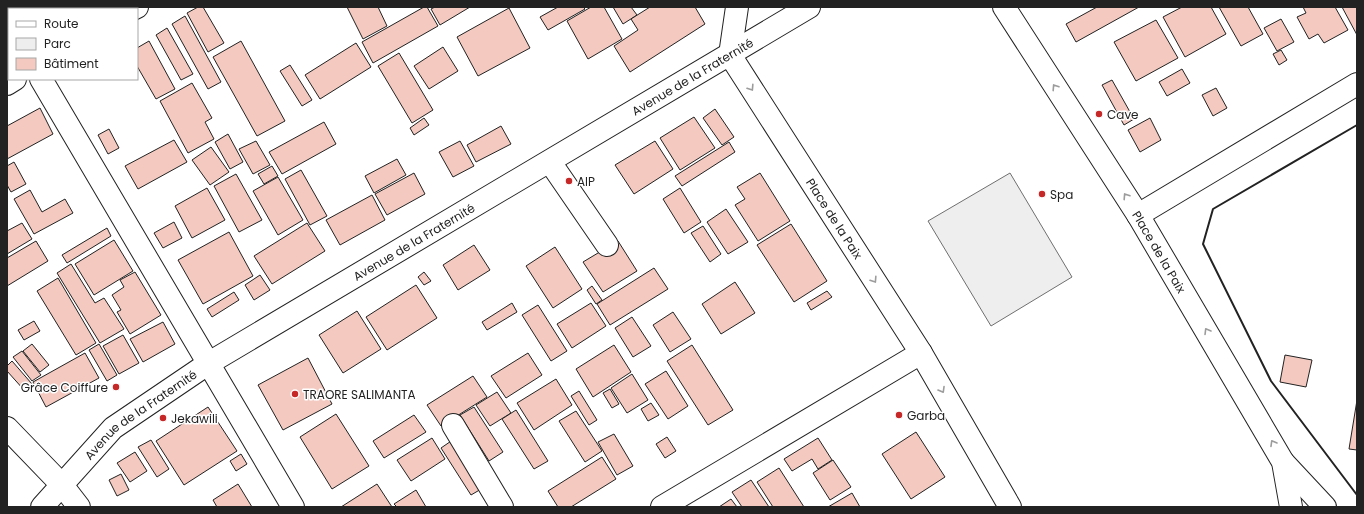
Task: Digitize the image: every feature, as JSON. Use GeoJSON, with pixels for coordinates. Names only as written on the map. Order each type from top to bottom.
{"type":"FeatureCollection","features":[{"type":"Feature","properties":{"kind":"main road"},"geometry":{"type":"LineString","coordinates":[[730,55],[737,7]]}},
{"type":"Feature","properties":{"kind":"main road","name":"Avenue de la Fraternité"},"geometry":{"type":"LineString","coordinates":[[42,507],[113,428],[209,363],[809,7]]}},
{"type":"Feature","properties":{"kind":"main road","name":"Place de la Paix"},"geometry":{"type":"LineString","coordinates":[[1004,7],[1138,215],[1283,462],[1291,507]]}},
{"type":"Feature","properties":{"kind":"main road","name":"Place de la Paix"},"geometry":{"type":"LineString","coordinates":[[730,55],[921,353],[1010,507]]}},
{"type":"Feature","properties":{"kind":"main road"},"geometry":{"type":"LineString","coordinates":[[42,80],[293,507]]}},
{"type":"Feature","properties":{"kind":"main road"},"geometry":{"type":"LineString","coordinates":[[1138,215],[1357,84]]}},
{"type":"Feature","properties":{"kind":"main road"},"geometry":{"type":"LineString","coordinates":[[550,162],[607,245]]}},
{"type":"Feature","properties":{"kind":"main road"},"geometry":{"type":"LineString","coordinates":[[662,507],[921,353]]}},
{"type":"Feature","properties":{"kind":"main road"},"geometry":{"type":"LineString","coordinates":[[453,425],[502,507]]}},
{"type":"Feature","properties":{"kind":"main road"},"geometry":{"type":"LineString","coordinates":[[7,428],[62,485],[79,507]]}},
{"type":"Feature","properties":{"kind":"main road"},"geometry":{"type":"LineString","coordinates":[[1283,462],[1325,507]]}},
{"type":"Feature","properties":{"kind":"green space"},"geometry":{"type":"Polygon","coordinates":[[[1010,173],[1072,277],[991,326],[928,221],[1010,173]]]}},
{"type":"Feature","properties":{"kind":"building"},"geometry":{"type":"Polygon","coordinates":[[[198,7],[203,7],[224,43],[208,52],[187,13],[198,7]]]}},
{"type":"Feature","properties":{"kind":"building"},"geometry":{"type":"Polygon","coordinates":[[[347,7],[378,7],[387,26],[363,39],[347,7]]]}},
{"type":"Feature","properties":{"kind":"building"},"geometry":{"type":"Polygon","coordinates":[[[424,7],[427,7],[438,26],[373,63],[362,42],[424,7]]]}},
{"type":"Feature","properties":{"kind":"building"},"geometry":{"type":"Polygon","coordinates":[[[435,7],[470,7],[440,25],[431,9],[435,7]]]}},
{"type":"Feature","properties":{"kind":"building"},"geometry":{"type":"Polygon","coordinates":[[[558,7],[583,7],[585,9],[548,30],[540,17],[558,7]]]}},
{"type":"Feature","properties":{"kind":"building"},"geometry":{"type":"Polygon","coordinates":[[[591,7],[604,7],[622,39],[588,59],[567,21],[591,7]]]}},
{"type":"Feature","properties":{"kind":"building"},"geometry":{"type":"Polygon","coordinates":[[[613,7],[631,7],[637,15],[623,24],[613,7]]]}},
{"type":"Feature","properties":{"kind":"building"},"geometry":{"type":"Polygon","coordinates":[[[650,7],[695,7],[705,24],[630,72],[614,46],[638,30],[631,19],[650,7]]]}},
{"type":"Feature","properties":{"kind":"building"},"geometry":{"type":"Polygon","coordinates":[[[1097,7],[1139,7],[1076,42],[1066,24],[1097,7]]]}},
{"type":"Feature","properties":{"kind":"building"},"geometry":{"type":"Polygon","coordinates":[[[1182,7],[1211,7],[1226,34],[1185,57],[1163,17],[1182,7]]]}},
{"type":"Feature","properties":{"kind":"building"},"geometry":{"type":"Polygon","coordinates":[[[1219,7],[1248,7],[1263,34],[1241,46],[1219,7]]]}},
{"type":"Feature","properties":{"kind":"building"},"geometry":{"type":"Polygon","coordinates":[[[1303,7],[1335,7],[1348,30],[1324,43],[1318,34],[1309,39],[1297,17],[1306,13],[1303,7]]]}},
{"type":"Feature","properties":{"kind":"building"},"geometry":{"type":"Polygon","coordinates":[[[1342,7],[1357,7],[1357,35],[1342,7]]]}},
{"type":"Feature","properties":{"kind":"building"},"geometry":{"type":"Polygon","coordinates":[[[509,8],[530,48],[478,76],[457,37],[509,8]]]}},
{"type":"Feature","properties":{"kind":"building"},"geometry":{"type":"Polygon","coordinates":[[[185,16],[221,82],[208,89],[172,24],[185,16]]]}},
{"type":"Feature","properties":{"kind":"building"},"geometry":{"type":"Polygon","coordinates":[[[1281,19],[1294,42],[1277,51],[1264,28],[1281,19]]]}},
{"type":"Feature","properties":{"kind":"building"},"geometry":{"type":"Polygon","coordinates":[[[1156,20],[1178,58],[1136,81],[1114,42],[1156,20]]]}},
{"type":"Feature","properties":{"kind":"building"},"geometry":{"type":"Polygon","coordinates":[[[167,28],[193,74],[181,80],[156,35],[167,28]]]}},
{"type":"Feature","properties":{"kind":"building"},"geometry":{"type":"Polygon","coordinates":[[[149,41],[175,89],[156,99],[138,68],[138,47],[149,41]]]}},
{"type":"Feature","properties":{"kind":"building"},"geometry":{"type":"Polygon","coordinates":[[[241,41],[285,121],[257,136],[213,57],[241,41]]]}},
{"type":"Feature","properties":{"kind":"building"},"geometry":{"type":"Polygon","coordinates":[[[356,43],[371,67],[320,99],[305,75],[356,43]]]}},
{"type":"Feature","properties":{"kind":"building"},"geometry":{"type":"Polygon","coordinates":[[[443,47],[458,71],[429,89],[414,66],[443,47]]]}},
{"type":"Feature","properties":{"kind":"building"},"geometry":{"type":"Polygon","coordinates":[[[1281,50],[1287,60],[1279,65],[1273,54],[1281,50]]]}},
{"type":"Feature","properties":{"kind":"building"},"geometry":{"type":"Polygon","coordinates":[[[399,53],[433,110],[412,123],[378,66],[399,53]]]}},
{"type":"Feature","properties":{"kind":"building"},"geometry":{"type":"Polygon","coordinates":[[[290,65],[312,100],[302,106],[280,71],[290,65]]]}},
{"type":"Feature","properties":{"kind":"building"},"geometry":{"type":"Polygon","coordinates":[[[1182,69],[1190,83],[1167,96],[1159,82],[1182,69]]]}},
{"type":"Feature","properties":{"kind":"building"},"geometry":{"type":"Polygon","coordinates":[[[1112,80],[1134,119],[1124,125],[1102,85],[1112,80]]]}},
{"type":"Feature","properties":{"kind":"building"},"geometry":{"type":"Polygon","coordinates":[[[192,83],[212,118],[205,122],[214,139],[188,153],[160,101],[192,83]]]}},
{"type":"Feature","properties":{"kind":"building"},"geometry":{"type":"Polygon","coordinates":[[[1216,88],[1227,108],[1213,116],[1202,95],[1216,88]]]}},
{"type":"Feature","properties":{"kind":"building"},"geometry":{"type":"Polygon","coordinates":[[[40,108],[53,134],[7,159],[7,126],[40,108]]]}},
{"type":"Feature","properties":{"kind":"building"},"geometry":{"type":"Polygon","coordinates":[[[715,109],[734,137],[722,145],[703,118],[715,109]]]}},
{"type":"Feature","properties":{"kind":"building"},"geometry":{"type":"Polygon","coordinates":[[[694,117],[715,148],[680,170],[660,138],[694,117]]]}},
{"type":"Feature","properties":{"kind":"building"},"geometry":{"type":"Polygon","coordinates":[[[424,118],[429,125],[414,135],[410,128],[424,118]]]}},
{"type":"Feature","properties":{"kind":"building"},"geometry":{"type":"Polygon","coordinates":[[[1150,118],[1161,140],[1140,152],[1128,130],[1150,118]]]}},
{"type":"Feature","properties":{"kind":"building"},"geometry":{"type":"Polygon","coordinates":[[[324,122],[336,144],[282,174],[269,152],[324,122]]]}},
{"type":"Feature","properties":{"kind":"building"},"geometry":{"type":"Polygon","coordinates":[[[501,126],[511,144],[476,162],[467,145],[501,126]]]}},
{"type":"Feature","properties":{"kind":"building"},"geometry":{"type":"Polygon","coordinates":[[[109,129],[119,148],[108,154],[98,135],[109,129]]]}},
{"type":"Feature","properties":{"kind":"building"},"geometry":{"type":"Polygon","coordinates":[[[228,134],[243,162],[230,169],[215,142],[228,134]]]}},
{"type":"Feature","properties":{"kind":"building"},"geometry":{"type":"Polygon","coordinates":[[[174,140],[187,162],[138,189],[125,166],[174,140]]]}},
{"type":"Feature","properties":{"kind":"building"},"geometry":{"type":"Polygon","coordinates":[[[256,141],[270,165],[253,174],[239,149],[256,141]]]}},
{"type":"Feature","properties":{"kind":"building"},"geometry":{"type":"Polygon","coordinates":[[[460,141],[474,166],[453,177],[439,152],[460,141]]]}},
{"type":"Feature","properties":{"kind":"building"},"geometry":{"type":"Polygon","coordinates":[[[655,141],[673,169],[634,194],[615,165],[655,141]]]}},
{"type":"Feature","properties":{"kind":"building"},"geometry":{"type":"Polygon","coordinates":[[[729,142],[735,152],[682,186],[675,176],[729,142]]]}},
{"type":"Feature","properties":{"kind":"building"},"geometry":{"type":"Polygon","coordinates":[[[211,147],[229,172],[210,185],[192,160],[211,147]]]}},
{"type":"Feature","properties":{"kind":"building"},"geometry":{"type":"Polygon","coordinates":[[[397,159],[406,175],[374,193],[365,176],[397,159]]]}},
{"type":"Feature","properties":{"kind":"building"},"geometry":{"type":"Polygon","coordinates":[[[14,162],[26,184],[11,192],[7,185],[7,166],[14,162]]]}},
{"type":"Feature","properties":{"kind":"building"},"geometry":{"type":"Polygon","coordinates":[[[272,166],[278,176],[264,184],[258,174],[272,166]]]}},
{"type":"Feature","properties":{"kind":"building"},"geometry":{"type":"Polygon","coordinates":[[[301,170],[327,216],[310,225],[285,179],[301,170]]]}},
{"type":"Feature","properties":{"kind":"building"},"geometry":{"type":"Polygon","coordinates":[[[414,173],[425,194],[387,215],[375,194],[414,173]]]}},
{"type":"Feature","properties":{"kind":"building"},"geometry":{"type":"Polygon","coordinates":[[[760,173],[790,221],[758,241],[735,205],[745,199],[737,187],[760,173]]]}},
{"type":"Feature","properties":{"kind":"building"},"geometry":{"type":"Polygon","coordinates":[[[236,174],[262,220],[239,232],[214,186],[236,174]]]}},
{"type":"Feature","properties":{"kind":"building"},"geometry":{"type":"Polygon","coordinates":[[[278,177],[303,220],[278,235],[253,191],[278,177]]]}},
{"type":"Feature","properties":{"kind":"building"},"geometry":{"type":"Polygon","coordinates":[[[207,188],[225,220],[192,238],[175,206],[207,188]]]}},
{"type":"Feature","properties":{"kind":"building"},"geometry":{"type":"Polygon","coordinates":[[[680,188],[701,222],[684,233],[663,199],[680,188]]]}},
{"type":"Feature","properties":{"kind":"building"},"geometry":{"type":"Polygon","coordinates":[[[30,190],[42,212],[65,199],[73,213],[34,234],[14,199],[30,190]]]}},
{"type":"Feature","properties":{"kind":"building"},"geometry":{"type":"Polygon","coordinates":[[[372,195],[385,220],[340,245],[326,220],[372,195]]]}},
{"type":"Feature","properties":{"kind":"building"},"geometry":{"type":"Polygon","coordinates":[[[726,209],[748,242],[728,254],[707,222],[726,209]]]}},
{"type":"Feature","properties":{"kind":"building"},"geometry":{"type":"Polygon","coordinates":[[[174,222],[182,238],[163,248],[154,233],[174,222]]]}},
{"type":"Feature","properties":{"kind":"building"},"geometry":{"type":"Polygon","coordinates":[[[22,223],[32,239],[7,254],[7,231],[22,223]]]}},
{"type":"Feature","properties":{"kind":"building"},"geometry":{"type":"Polygon","coordinates":[[[307,223],[325,251],[272,284],[254,256],[307,223]]]}},
{"type":"Feature","properties":{"kind":"building"},"geometry":{"type":"Polygon","coordinates":[[[791,224],[827,281],[794,302],[757,245],[791,224]]]}},
{"type":"Feature","properties":{"kind":"building"},"geometry":{"type":"Polygon","coordinates":[[[703,226],[721,254],[710,262],[691,233],[703,226]]]}},
{"type":"Feature","properties":{"kind":"building"},"geometry":{"type":"Polygon","coordinates":[[[107,228],[111,236],[67,263],[62,255],[107,228]]]}},
{"type":"Feature","properties":{"kind":"building"},"geometry":{"type":"Polygon","coordinates":[[[229,232],[253,276],[203,304],[178,260],[229,232]]]}},
{"type":"Feature","properties":{"kind":"building"},"geometry":{"type":"Polygon","coordinates":[[[114,240],[133,271],[94,295],[75,264],[114,240]]]}},
{"type":"Feature","properties":{"kind":"building"},"geometry":{"type":"Polygon","coordinates":[[[36,241],[48,261],[7,286],[7,258],[36,241]]]}},
{"type":"Feature","properties":{"kind":"building"},"geometry":{"type":"Polygon","coordinates":[[[618,241],[637,271],[603,292],[583,262],[618,241]]]}},
{"type":"Feature","properties":{"kind":"building"},"geometry":{"type":"Polygon","coordinates":[[[474,245],[490,270],[458,290],[443,265],[474,245]]]}},
{"type":"Feature","properties":{"kind":"building"},"geometry":{"type":"Polygon","coordinates":[[[555,247],[582,289],[553,308],[526,266],[555,247]]]}},
{"type":"Feature","properties":{"kind":"building"},"geometry":{"type":"Polygon","coordinates":[[[71,264],[95,303],[104,298],[124,329],[100,343],[57,273],[71,264]]]}},
{"type":"Feature","properties":{"kind":"building"},"geometry":{"type":"Polygon","coordinates":[[[654,268],[668,289],[610,325],[597,304],[654,268]]]}},
{"type":"Feature","properties":{"kind":"building"},"geometry":{"type":"Polygon","coordinates":[[[135,272],[161,315],[130,334],[117,312],[121,310],[112,295],[124,287],[120,280],[135,272]]]}},
{"type":"Feature","properties":{"kind":"building"},"geometry":{"type":"Polygon","coordinates":[[[424,272],[431,281],[424,285],[418,277],[424,272]]]}},
{"type":"Feature","properties":{"kind":"building"},"geometry":{"type":"Polygon","coordinates":[[[260,275],[270,290],[254,300],[245,285],[260,275]]]}},
{"type":"Feature","properties":{"kind":"building"},"geometry":{"type":"Polygon","coordinates":[[[58,278],[96,343],[76,355],[37,291],[58,278]]]}},
{"type":"Feature","properties":{"kind":"building"},"geometry":{"type":"Polygon","coordinates":[[[735,282],[755,313],[721,334],[702,304],[735,282]]]}},
{"type":"Feature","properties":{"kind":"building"},"geometry":{"type":"Polygon","coordinates":[[[416,285],[437,318],[387,350],[366,317],[416,285]]]}},
{"type":"Feature","properties":{"kind":"building"},"geometry":{"type":"Polygon","coordinates":[[[592,286],[602,300],[596,304],[587,290],[592,286]]]}},
{"type":"Feature","properties":{"kind":"building"},"geometry":{"type":"Polygon","coordinates":[[[827,291],[832,297],[811,310],[807,303],[827,291]]]}},
{"type":"Feature","properties":{"kind":"building"},"geometry":{"type":"Polygon","coordinates":[[[234,292],[239,300],[212,317],[207,309],[234,292]]]}},
{"type":"Feature","properties":{"kind":"building"},"geometry":{"type":"Polygon","coordinates":[[[512,303],[517,312],[487,330],[482,322],[512,303]]]}},
{"type":"Feature","properties":{"kind":"building"},"geometry":{"type":"Polygon","coordinates":[[[591,303],[606,326],[572,348],[557,324],[591,303]]]}},
{"type":"Feature","properties":{"kind":"building"},"geometry":{"type":"Polygon","coordinates":[[[538,305],[567,351],[551,361],[522,315],[538,305]]]}},
{"type":"Feature","properties":{"kind":"building"},"geometry":{"type":"Polygon","coordinates":[[[357,311],[381,349],[343,373],[319,335],[357,311]]]}},
{"type":"Feature","properties":{"kind":"building"},"geometry":{"type":"Polygon","coordinates":[[[673,312],[691,339],[670,352],[653,325],[673,312]]]}},
{"type":"Feature","properties":{"kind":"building"},"geometry":{"type":"Polygon","coordinates":[[[632,317],[651,346],[633,357],[615,328],[632,317]]]}},
{"type":"Feature","properties":{"kind":"building"},"geometry":{"type":"Polygon","coordinates":[[[34,321],[40,331],[24,340],[18,330],[34,321]]]}},
{"type":"Feature","properties":{"kind":"building"},"geometry":{"type":"Polygon","coordinates":[[[163,322],[175,344],[143,362],[130,339],[163,322]]]}},
{"type":"Feature","properties":{"kind":"building"},"geometry":{"type":"Polygon","coordinates":[[[123,335],[139,363],[119,374],[103,346],[123,335]]]}},
{"type":"Feature","properties":{"kind":"building"},"geometry":{"type":"Polygon","coordinates":[[[32,344],[49,365],[40,372],[23,351],[32,344]]]}},
{"type":"Feature","properties":{"kind":"building"},"geometry":{"type":"Polygon","coordinates":[[[99,344],[117,375],[107,381],[89,350],[99,344]]]}},
{"type":"Feature","properties":{"kind":"building"},"geometry":{"type":"Polygon","coordinates":[[[614,345],[631,372],[593,397],[576,369],[614,345]]]}},
{"type":"Feature","properties":{"kind":"building"},"geometry":{"type":"Polygon","coordinates":[[[692,345],[733,410],[708,425],[667,361],[692,345]]]}},
{"type":"Feature","properties":{"kind":"building"},"geometry":{"type":"Polygon","coordinates":[[[22,351],[41,375],[32,381],[13,357],[22,351]]]}},
{"type":"Feature","properties":{"kind":"building"},"geometry":{"type":"Polygon","coordinates":[[[85,353],[99,378],[46,407],[33,382],[85,353]]]}},
{"type":"Feature","properties":{"kind":"building"},"geometry":{"type":"Polygon","coordinates":[[[528,353],[542,375],[506,398],[491,376],[528,353]]]}},
{"type":"Feature","properties":{"kind":"building"},"geometry":{"type":"Polygon","coordinates":[[[1285,355],[1312,360],[1306,387],[1280,382],[1285,355]]]}},
{"type":"Feature","properties":{"kind":"building","name":"TRAORE SALIMANTA"},"geometry":{"type":"Polygon","coordinates":[[[308,358],[332,404],[283,430],[258,385],[308,358]]]}},
{"type":"Feature","properties":{"kind":"building"},"geometry":{"type":"Polygon","coordinates":[[[12,361],[32,384],[24,390],[7,371],[7,366],[12,361]]]}},
{"type":"Feature","properties":{"kind":"building"},"geometry":{"type":"Polygon","coordinates":[[[666,371],[688,406],[668,419],[645,384],[666,371]]]}},
{"type":"Feature","properties":{"kind":"building"},"geometry":{"type":"Polygon","coordinates":[[[632,374],[648,400],[627,413],[611,388],[632,374]]]}},
{"type":"Feature","properties":{"kind":"building"},"geometry":{"type":"Polygon","coordinates":[[[473,376],[487,397],[441,426],[427,405],[473,376]]]}},
{"type":"Feature","properties":{"kind":"building"},"geometry":{"type":"Polygon","coordinates":[[[556,379],[572,405],[534,430],[517,403],[556,379]]]}},
{"type":"Feature","properties":{"kind":"building"},"geometry":{"type":"Polygon","coordinates":[[[610,389],[619,404],[612,408],[603,393],[610,389]]]}},
{"type":"Feature","properties":{"kind":"building"},"geometry":{"type":"Polygon","coordinates":[[[579,391],[597,420],[589,425],[571,396],[579,391]]]}},
{"type":"Feature","properties":{"kind":"building"},"geometry":{"type":"Polygon","coordinates":[[[497,392],[511,413],[490,426],[476,405],[497,392]]]}},
{"type":"Feature","properties":{"kind":"building"},"geometry":{"type":"Polygon","coordinates":[[[1357,400],[1357,450],[1349,449],[1357,400]]]}},
{"type":"Feature","properties":{"kind":"building"},"geometry":{"type":"Polygon","coordinates":[[[651,403],[659,415],[648,421],[641,409],[651,403]]]}},
{"type":"Feature","properties":{"kind":"building"},"geometry":{"type":"Polygon","coordinates":[[[208,407],[237,451],[184,485],[156,441],[208,407]]]}},
{"type":"Feature","properties":{"kind":"building"},"geometry":{"type":"Polygon","coordinates":[[[474,407],[503,452],[489,461],[460,415],[474,407]]]}},
{"type":"Feature","properties":{"kind":"building"},"geometry":{"type":"Polygon","coordinates":[[[516,410],[548,461],[534,469],[502,419],[516,410]]]}},
{"type":"Feature","properties":{"kind":"building"},"geometry":{"type":"Polygon","coordinates":[[[576,411],[602,451],[585,462],[559,421],[576,411]]]}},
{"type":"Feature","properties":{"kind":"building"},"geometry":{"type":"Polygon","coordinates":[[[336,414],[369,466],[332,489],[300,437],[336,414]]]}},
{"type":"Feature","properties":{"kind":"building"},"geometry":{"type":"Polygon","coordinates":[[[414,415],[426,432],[384,458],[373,441],[414,415]]]}},
{"type":"Feature","properties":{"kind":"building"},"geometry":{"type":"Polygon","coordinates":[[[916,432],[945,477],[911,499],[882,454],[916,432]]]}},
{"type":"Feature","properties":{"kind":"building"},"geometry":{"type":"Polygon","coordinates":[[[614,434],[633,466],[617,475],[598,442],[614,434]]]}},
{"type":"Feature","properties":{"kind":"building"},"geometry":{"type":"Polygon","coordinates":[[[457,437],[488,485],[471,495],[441,448],[457,437]]]}},
{"type":"Feature","properties":{"kind":"building"},"geometry":{"type":"Polygon","coordinates":[[[667,437],[676,451],[665,458],[656,444],[667,437]]]}},
{"type":"Feature","properties":{"kind":"building"},"geometry":{"type":"Polygon","coordinates":[[[432,438],[445,459],[411,481],[397,460],[432,438]]]}},
{"type":"Feature","properties":{"kind":"building"},"geometry":{"type":"Polygon","coordinates":[[[818,438],[832,460],[818,469],[812,459],[792,471],[784,459],[818,438]]]}},
{"type":"Feature","properties":{"kind":"building"},"geometry":{"type":"Polygon","coordinates":[[[151,440],[169,469],[157,477],[138,447],[151,440]]]}},
{"type":"Feature","properties":{"kind":"building"},"geometry":{"type":"Polygon","coordinates":[[[135,452],[147,471],[130,482],[117,463],[135,452]]]}},
{"type":"Feature","properties":{"kind":"building"},"geometry":{"type":"Polygon","coordinates":[[[241,454],[247,464],[236,471],[230,461],[241,454]]]}},
{"type":"Feature","properties":{"kind":"building"},"geometry":{"type":"Polygon","coordinates":[[[602,457],[616,479],[571,507],[558,507],[548,491],[602,457]]]}},
{"type":"Feature","properties":{"kind":"building"},"geometry":{"type":"Polygon","coordinates":[[[833,460],[851,487],[830,500],[813,473],[833,460]]]}},
{"type":"Feature","properties":{"kind":"building"},"geometry":{"type":"Polygon","coordinates":[[[779,468],[804,507],[773,507],[757,482],[779,468]]]}},
{"type":"Feature","properties":{"kind":"building"},"geometry":{"type":"Polygon","coordinates":[[[121,474],[129,490],[117,496],[109,480],[121,474]]]}},
{"type":"Feature","properties":{"kind":"building"},"geometry":{"type":"Polygon","coordinates":[[[751,480],[769,507],[742,507],[732,492],[751,480]]]}},
{"type":"Feature","properties":{"kind":"building"},"geometry":{"type":"Polygon","coordinates":[[[238,484],[252,507],[217,507],[213,500],[238,484]]]}},
{"type":"Feature","properties":{"kind":"building"},"geometry":{"type":"Polygon","coordinates":[[[377,484],[392,507],[341,507],[377,484]]]}},
{"type":"Feature","properties":{"kind":"building"},"geometry":{"type":"Polygon","coordinates":[[[416,490],[426,507],[397,507],[394,504],[416,490]]]}},
{"type":"Feature","properties":{"kind":"building"},"geometry":{"type":"Polygon","coordinates":[[[852,493],[860,507],[828,507],[852,493]]]}},
{"type":"Feature","properties":{"kind":"building"},"geometry":{"type":"Polygon","coordinates":[[[731,499],[737,507],[719,507],[731,499]]]}},
{"type":"Feature","properties":{"kind":"wall"},"geometry":{"type":"LineString","coordinates":[[1357,125],[1213,209],[1203,244],[1271,381],[1357,495]]}},
{"type":"Feature","properties":{"kind":"place","name":"Cave"},"geometry":{"type":"Point","coordinates":[1099,114]}},
{"type":"Feature","properties":{"kind":"place","name":"AIP"},"geometry":{"type":"Point","coordinates":[569,181]}},
{"type":"Feature","properties":{"kind":"place","name":"Spa"},"geometry":{"type":"Point","coordinates":[1042,194]}},
{"type":"Feature","properties":{"kind":"place","name":"Grâce Coiffure"},"geometry":{"type":"Point","coordinates":[116,387]}},
{"type":"Feature","properties":{"kind":"place","name":"TRAORE SALIMANTA"},"geometry":{"type":"Point","coordinates":[295,394]}},
{"type":"Feature","properties":{"kind":"place","name":"Garba"},"geometry":{"type":"Point","coordinates":[899,415]}},
{"type":"Feature","properties":{"kind":"place","name":"Jekawili"},"geometry":{"type":"Point","coordinates":[163,418]}}]}
